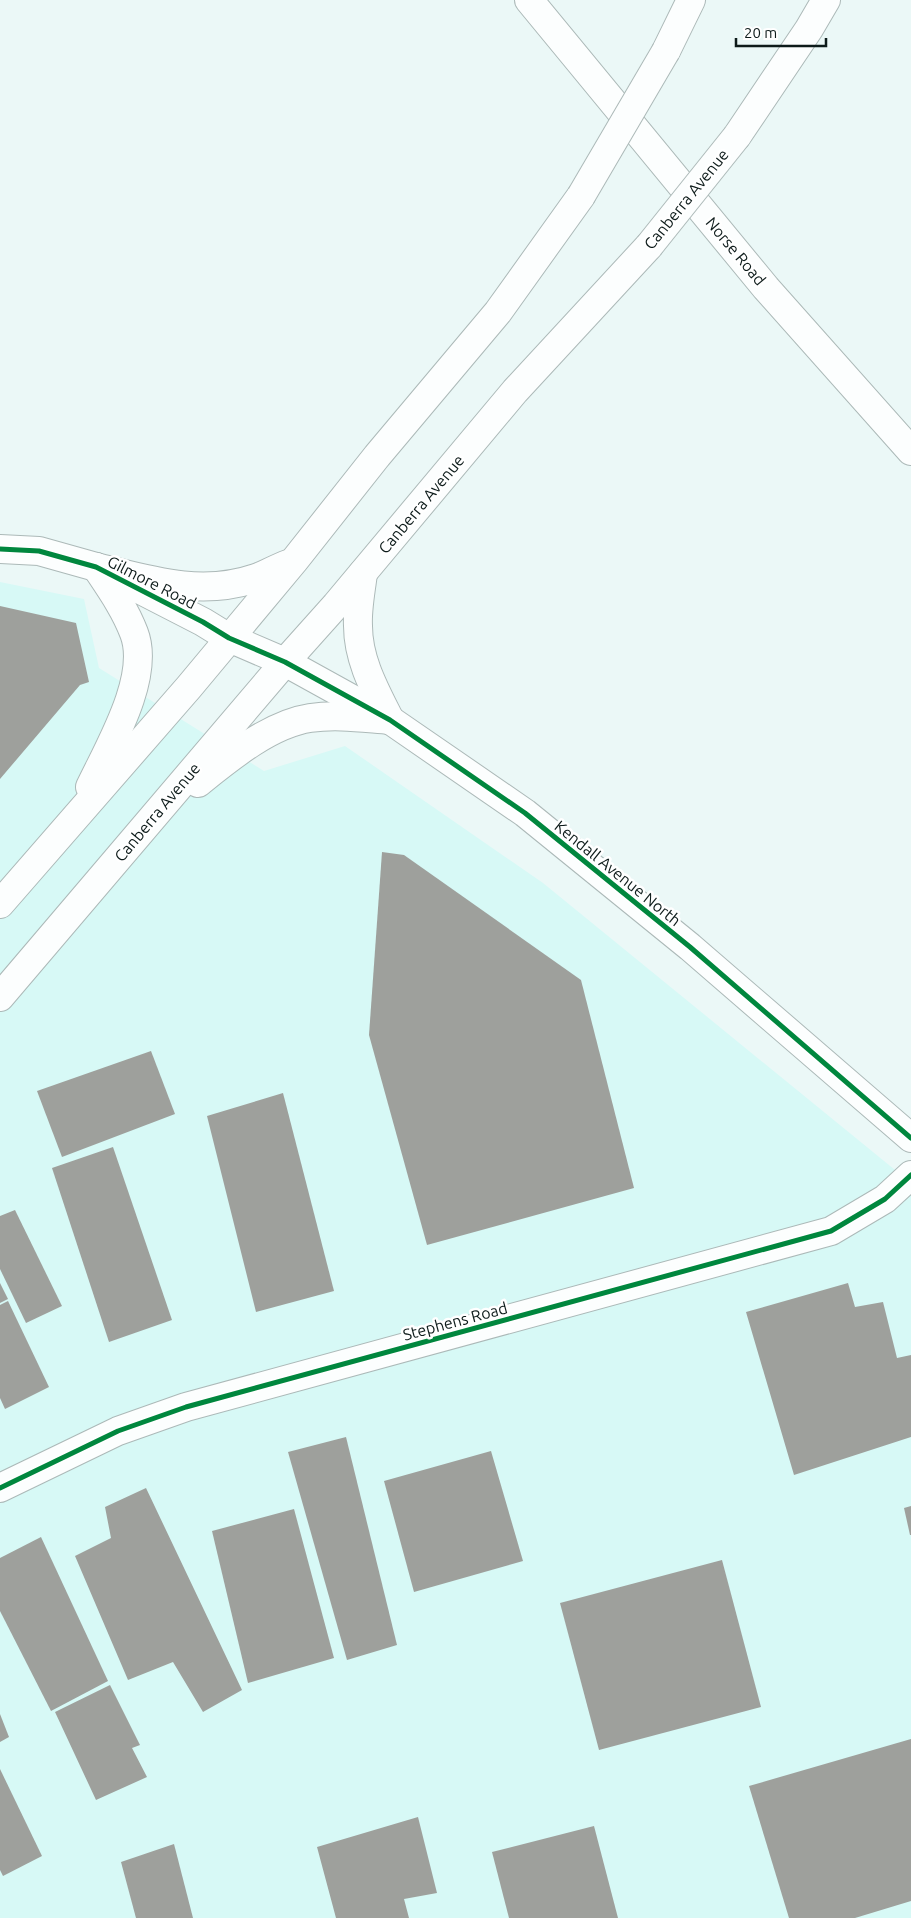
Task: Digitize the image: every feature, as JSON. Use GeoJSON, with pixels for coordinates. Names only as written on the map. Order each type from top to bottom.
{"type":"FeatureCollection","features":[{"type":"Feature","properties":{"kind":"main road","name":"Norse Road"},"geometry":{"type":"LineString","coordinates":[[528,0],[766,288],[911,451]]}},
{"type":"Feature","properties":{"kind":"main road"},"geometry":{"type":"LineString","coordinates":[[0,904],[189,687],[294,561],[376,456],[498,312],[581,196],[666,51],[691,0]]}},
{"type":"Feature","properties":{"kind":"main road","name":"Canberra Avenue"},"geometry":{"type":"LineString","coordinates":[[0,997],[285,662],[336,605],[515,392],[649,246],[737,136],[809,29],[826,0]]}},
{"type":"Feature","properties":{"kind":"main road","name":"Gilmore Road"},"geometry":{"type":"LineString","coordinates":[[0,549],[39,551],[96,567],[203,622],[229,638],[285,662]]}},
{"type":"Feature","properties":{"kind":"main road"},"geometry":{"type":"LineString","coordinates":[[96,567],[167,585],[197,587],[228,584],[255,578],[294,561]]}},
{"type":"Feature","properties":{"kind":"main road"},"geometry":{"type":"LineString","coordinates":[[77,816],[132,696],[138,668],[135,635],[120,602],[96,567]]}},
{"type":"Feature","properties":{"kind":"main road"},"geometry":{"type":"LineString","coordinates":[[363,573],[358,626],[360,648],[370,679],[390,720]]}},
{"type":"Feature","properties":{"kind":"main road","name":"Kendall Avenue North"},"geometry":{"type":"LineString","coordinates":[[285,662],[390,720],[525,813],[690,947],[911,1138]]}},
{"type":"Feature","properties":{"kind":"main road"},"geometry":{"type":"LineString","coordinates":[[142,830],[225,761],[249,744],[280,728],[308,718],[335,716],[390,720]]}},
{"type":"Feature","properties":{"kind":"main road","name":"Stephens Road"},"geometry":{"type":"LineString","coordinates":[[0,1488],[118,1432],[186,1407],[831,1231],[885,1199],[911,1174]]}},
{"type":"Feature","properties":{"kind":"shaded area"},"geometry":{"type":"Polygon","coordinates":[[[0,582],[84,599],[99,668],[264,771],[345,746],[543,883],[911,1183],[911,1918],[0,1918],[0,582]]]}},
{"type":"Feature","properties":{"kind":"building"},"geometry":{"type":"Polygon","coordinates":[[[0,606],[76,623],[89,682],[80,685],[0,779],[0,606]]]}},
{"type":"Feature","properties":{"kind":"building"},"geometry":{"type":"Polygon","coordinates":[[[382,852],[404,855],[581,980],[634,1188],[427,1245],[369,1035],[382,852]]]}},
{"type":"Feature","properties":{"kind":"building"},"geometry":{"type":"Polygon","coordinates":[[[151,1051],[175,1114],[62,1157],[37,1091],[151,1051]]]}},
{"type":"Feature","properties":{"kind":"building"},"geometry":{"type":"Polygon","coordinates":[[[283,1093],[334,1291],[256,1312],[207,1116],[283,1093]]]}},
{"type":"Feature","properties":{"kind":"building"},"geometry":{"type":"Polygon","coordinates":[[[113,1147],[172,1320],[109,1342],[52,1168],[113,1147]]]}},
{"type":"Feature","properties":{"kind":"building"},"geometry":{"type":"Polygon","coordinates":[[[15,1210],[62,1306],[26,1323],[0,1269],[0,1216],[15,1210]]]}},
{"type":"Feature","properties":{"kind":"building"},"geometry":{"type":"Polygon","coordinates":[[[0,1283],[8,1299],[0,1303],[0,1283]]]}},
{"type":"Feature","properties":{"kind":"building"},"geometry":{"type":"Polygon","coordinates":[[[848,1283],[855,1307],[883,1302],[897,1358],[911,1355],[911,1437],[794,1475],[746,1312],[848,1283]]]}},
{"type":"Feature","properties":{"kind":"building"},"geometry":{"type":"Polygon","coordinates":[[[8,1301],[49,1387],[5,1409],[0,1398],[0,1305],[8,1301]]]}},
{"type":"Feature","properties":{"kind":"building"},"geometry":{"type":"Polygon","coordinates":[[[346,1437],[397,1645],[347,1660],[288,1452],[346,1437]]]}},
{"type":"Feature","properties":{"kind":"building"},"geometry":{"type":"Polygon","coordinates":[[[491,1451],[523,1561],[414,1592],[384,1481],[491,1451]]]}},
{"type":"Feature","properties":{"kind":"building"},"geometry":{"type":"Polygon","coordinates":[[[146,1488],[242,1690],[203,1712],[173,1662],[128,1680],[75,1556],[111,1538],[105,1507],[146,1488]]]}},
{"type":"Feature","properties":{"kind":"building"},"geometry":{"type":"Polygon","coordinates":[[[911,1506],[911,1535],[910,1535],[904,1508],[911,1506]]]}},
{"type":"Feature","properties":{"kind":"building"},"geometry":{"type":"Polygon","coordinates":[[[294,1509],[334,1658],[248,1683],[212,1531],[294,1509]]]}},
{"type":"Feature","properties":{"kind":"building"},"geometry":{"type":"Polygon","coordinates":[[[41,1537],[108,1681],[51,1711],[0,1611],[0,1558],[41,1537]]]}},
{"type":"Feature","properties":{"kind":"building"},"geometry":{"type":"Polygon","coordinates":[[[722,1560],[761,1707],[599,1750],[560,1603],[722,1560]]]}},
{"type":"Feature","properties":{"kind":"building"},"geometry":{"type":"Polygon","coordinates":[[[110,1685],[140,1745],[132,1748],[147,1777],[96,1800],[55,1712],[110,1685]]]}},
{"type":"Feature","properties":{"kind":"building"},"geometry":{"type":"Polygon","coordinates":[[[0,1714],[9,1737],[0,1742],[0,1714]]]}},
{"type":"Feature","properties":{"kind":"building"},"geometry":{"type":"Polygon","coordinates":[[[911,1739],[911,1901],[855,1918],[789,1918],[749,1786],[911,1739]]]}},
{"type":"Feature","properties":{"kind":"building"},"geometry":{"type":"Polygon","coordinates":[[[0,1769],[42,1856],[3,1876],[0,1870],[0,1769]]]}},
{"type":"Feature","properties":{"kind":"building"},"geometry":{"type":"Polygon","coordinates":[[[418,1817],[437,1893],[404,1899],[409,1918],[336,1918],[317,1847],[418,1817]]]}},
{"type":"Feature","properties":{"kind":"building"},"geometry":{"type":"Polygon","coordinates":[[[594,1826],[618,1918],[509,1918],[492,1852],[594,1826]]]}},
{"type":"Feature","properties":{"kind":"building"},"geometry":{"type":"Polygon","coordinates":[[[174,1844],[193,1918],[136,1918],[121,1862],[174,1844]]]}},
{"type":"Feature","properties":{"kind":"cycle path"},"geometry":{"type":"LineString","coordinates":[[0,549],[39,551],[96,567],[203,622],[229,638],[285,662],[390,720],[525,813],[690,947],[911,1138]]}},
{"type":"Feature","properties":{"kind":"cycle path"},"geometry":{"type":"LineString","coordinates":[[0,1488],[118,1431],[186,1407],[831,1231],[885,1199],[911,1175]]}}]}
